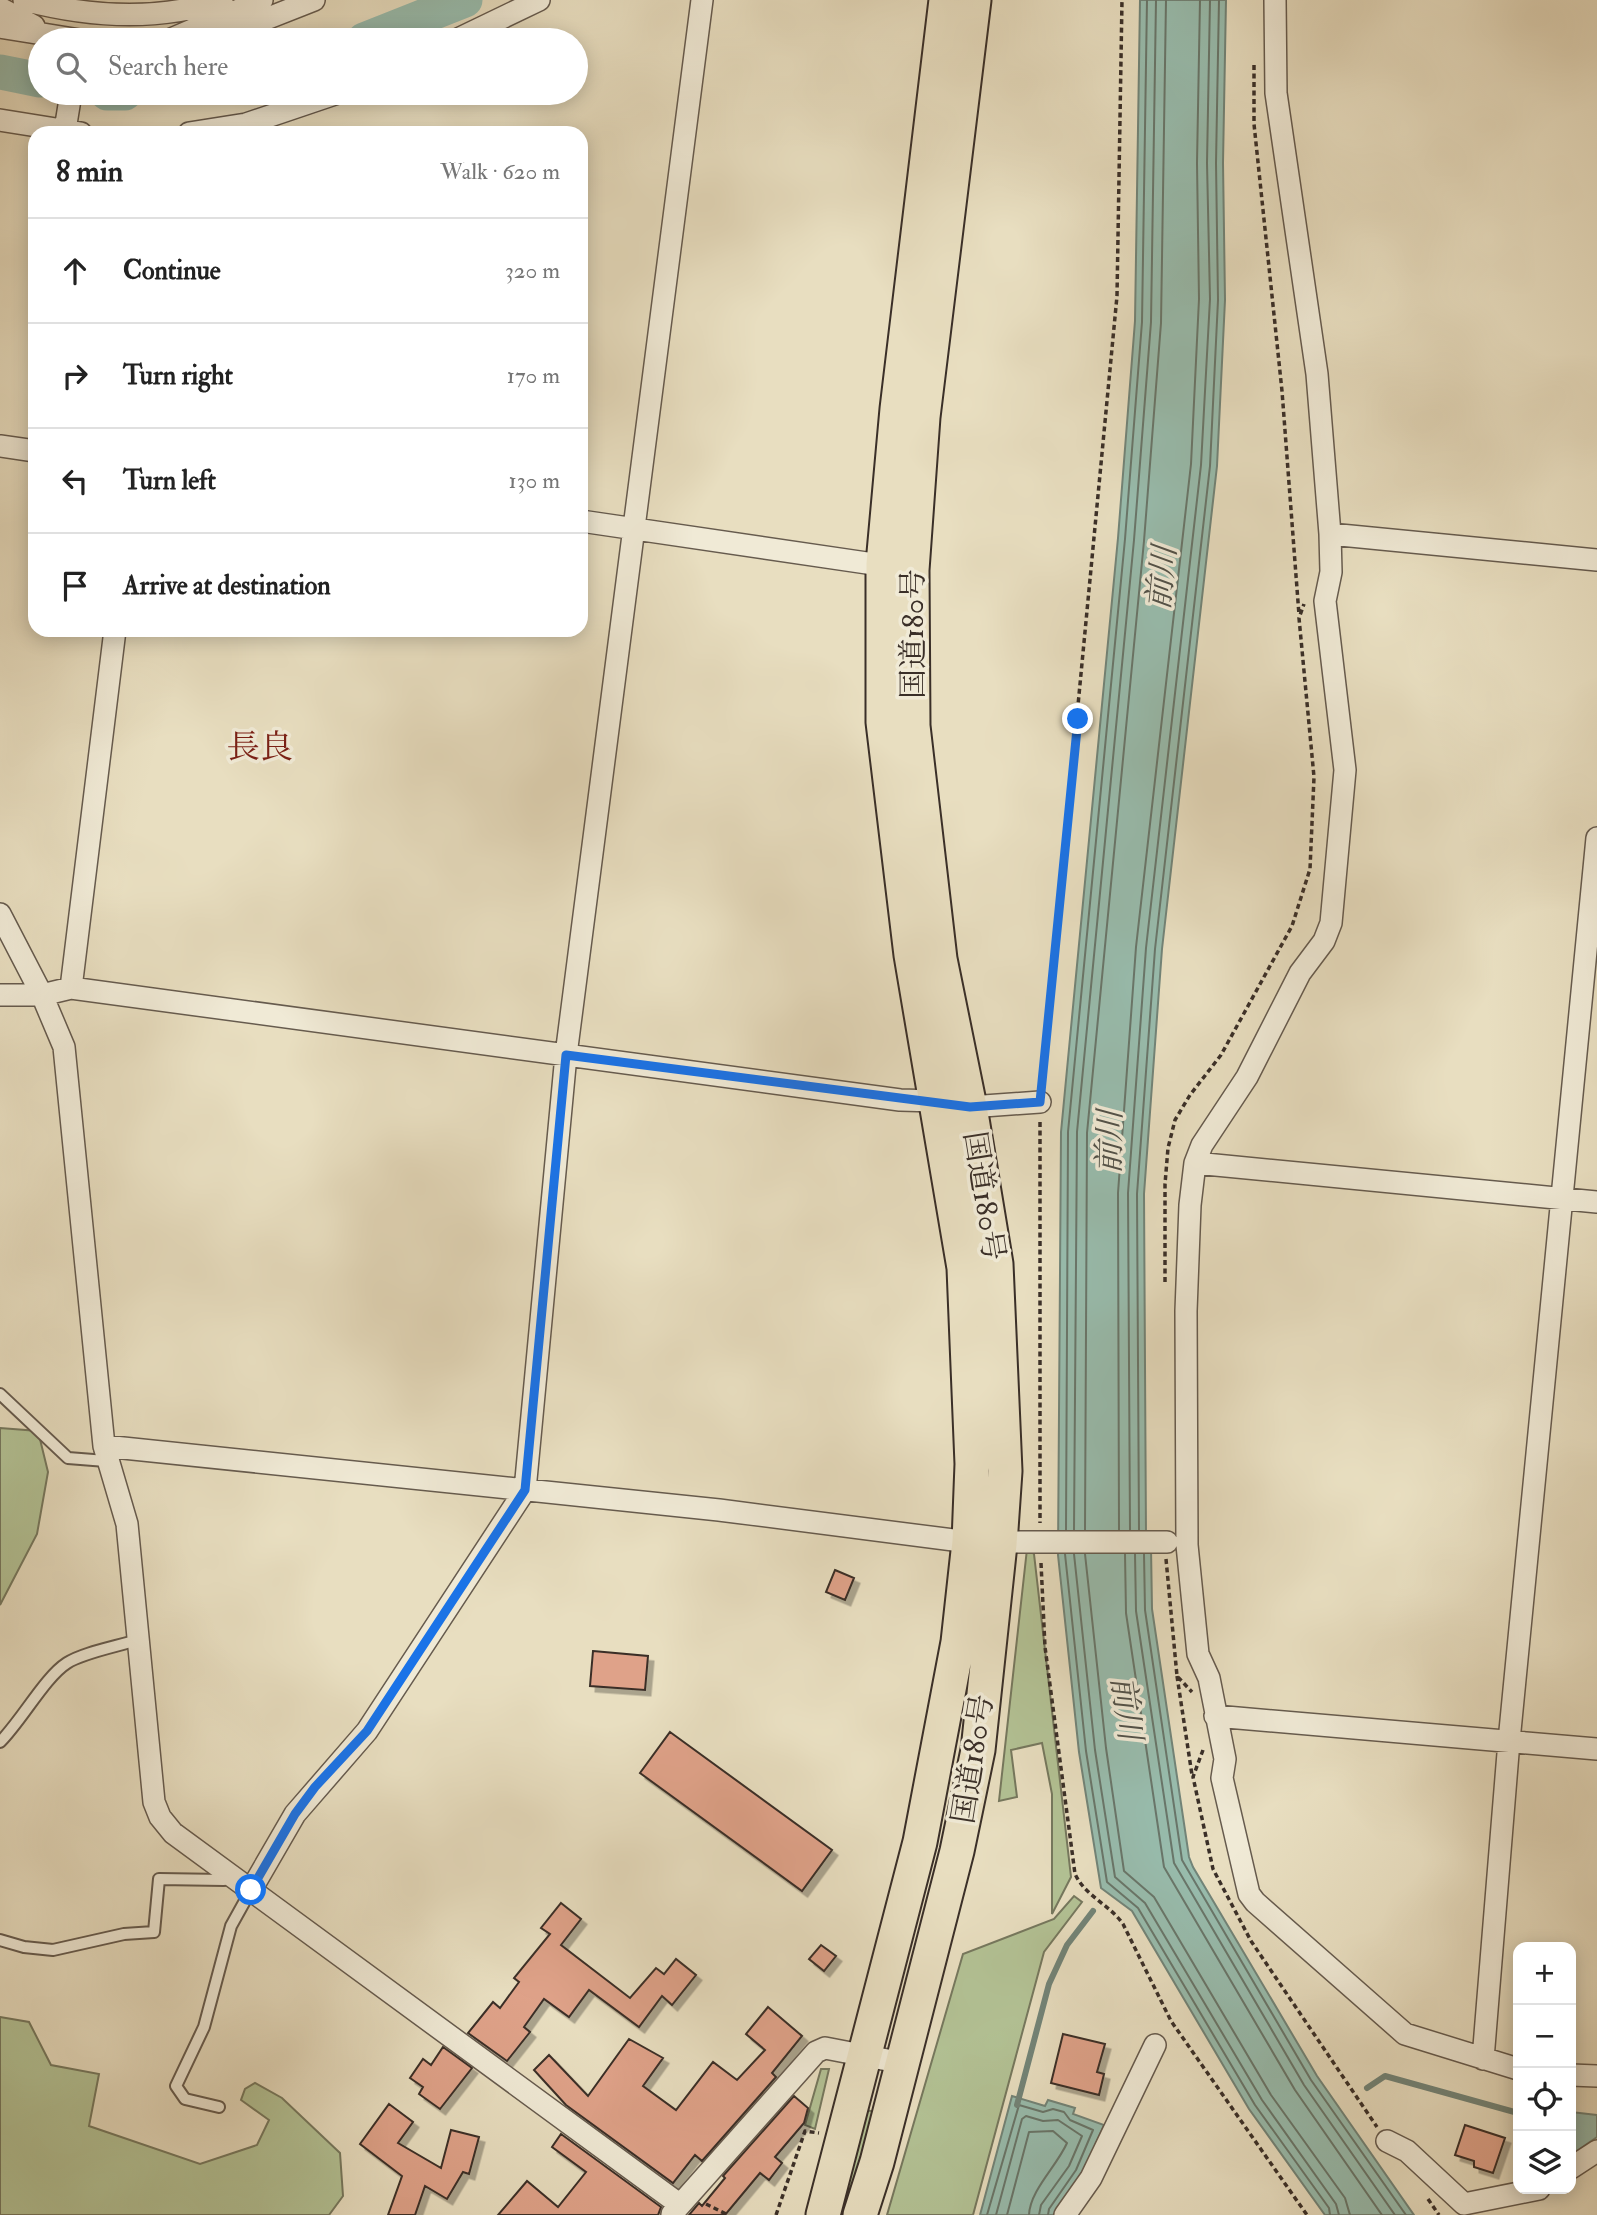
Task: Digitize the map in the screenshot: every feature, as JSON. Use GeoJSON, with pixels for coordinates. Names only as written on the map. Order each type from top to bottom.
{"type":"FeatureCollection","features":[{"type":"Feature","properties":{"kind":"highway","name":"国道180号"},"geometry":{"type":"LineString","coordinates":[[823,2215],[920,1842],[958,1642],[1004,1471],[996,1264],[970,1107],[940,959],[912,726],[898,567],[897,409],[946,0]]}},
{"type":"Feature","properties":{"kind":"highway","name":"国道180号"},"geometry":{"type":"LineString","coordinates":[[860,2215],[903,2063],[957,1852],[978,1749],[985,1543],[972,1464],[964,1268],[911,955],[884,722],[898,567],[923,417],[974,0]]}},
{"type":"Feature","properties":{"kind":"street"},"geometry":{"type":"LineString","coordinates":[[24,0],[112,15],[163,14],[222,0]]}},
{"type":"Feature","properties":{"kind":"street"},"geometry":{"type":"LineString","coordinates":[[197,28],[262,0]]}},
{"type":"Feature","properties":{"kind":"street"},"geometry":{"type":"LineString","coordinates":[[243,28],[314,0]]}},
{"type":"Feature","properties":{"kind":"street"},"geometry":{"type":"LineString","coordinates":[[481,28],[539,0]]}},
{"type":"Feature","properties":{"kind":"street"},"geometry":{"type":"LineString","coordinates":[[251,1890],[295,1814],[315,1787],[367,1731],[525,1490],[566,1055],[702,0]]}},
{"type":"Feature","properties":{"kind":"street"},"geometry":{"type":"LineString","coordinates":[[1275,0],[1276,93],[1317,374],[1330,534],[1331,572],[1325,601],[1345,770],[1331,923],[1324,941],[1300,973],[1247,1077],[1202,1145],[1195,1163],[1190,1205],[1186,1311],[1187,1545],[1198,1654],[1209,1678],[1225,1759],[1222,1778],[1249,1894],[1255,1902],[1405,2034],[1514,2068]]}},
{"type":"Feature","properties":{"kind":"street"},"geometry":{"type":"LineString","coordinates":[[0,8],[39,28]]}},
{"type":"Feature","properties":{"kind":"street"},"geometry":{"type":"LineString","coordinates":[[0,27],[28,32]]}},
{"type":"Feature","properties":{"kind":"street"},"geometry":{"type":"LineString","coordinates":[[71,105],[71,126]]}},
{"type":"Feature","properties":{"kind":"street"},"geometry":{"type":"LineString","coordinates":[[248,126],[305,105]]}},
{"type":"Feature","properties":{"kind":"street"},"geometry":{"type":"LineString","coordinates":[[0,120],[28,126]]}},
{"type":"Feature","properties":{"kind":"street"},"geometry":{"type":"LineString","coordinates":[[0,134],[22,132],[25,126]]}},
{"type":"Feature","properties":{"kind":"street"},"geometry":{"type":"LineString","coordinates":[[0,446],[28,450]]}},
{"type":"Feature","properties":{"kind":"street"},"geometry":{"type":"LineString","coordinates":[[588,523],[898,567]]}},
{"type":"Feature","properties":{"kind":"street"},"geometry":{"type":"LineString","coordinates":[[1330,534],[1597,560]]}},
{"type":"Feature","properties":{"kind":"street"},"geometry":{"type":"LineString","coordinates":[[71,988],[114,637]]}},
{"type":"Feature","properties":{"kind":"street"},"geometry":{"type":"LineString","coordinates":[[1483,2059],[1509,1741],[1564,1199],[1597,838]]}},
{"type":"Feature","properties":{"kind":"street"},"geometry":{"type":"LineString","coordinates":[[0,914],[42,995],[65,1059],[105,1453],[127,1524],[154,1802],[160,1817],[173,1833],[675,2210],[816,2052],[825,2048],[903,2063]]}},
{"type":"Feature","properties":{"kind":"street"},"geometry":{"type":"LineString","coordinates":[[0,995],[42,995],[71,988],[900,1100],[936,1101],[970,1107],[1040,1102]]}},
{"type":"Feature","properties":{"kind":"street"},"geometry":{"type":"LineString","coordinates":[[1195,1163],[1597,1202]]}},
{"type":"Feature","properties":{"kind":"street"},"geometry":{"type":"LineString","coordinates":[[105,1453],[525,1490],[985,1543],[1163,1542]]}},
{"type":"Feature","properties":{"kind":"street"},"geometry":{"type":"LineString","coordinates":[[1215,1716],[1597,1749]]}},
{"type":"Feature","properties":{"kind":"street"},"geometry":{"type":"LineString","coordinates":[[1065,2215],[1091,2178],[1155,2045]]}},
{"type":"Feature","properties":{"kind":"street"},"geometry":{"type":"LineString","coordinates":[[1576,2075],[1597,2076]]}},
{"type":"Feature","properties":{"kind":"street"},"geometry":{"type":"LineString","coordinates":[[1387,2141],[1407,2151],[1464,2204],[1514,2194]]}},
{"type":"Feature","properties":{"kind":"street"},"geometry":{"type":"LineString","coordinates":[[1576,2165],[1597,2151]]}},
{"type":"Feature","properties":{"kind":"lane"},"geometry":{"type":"LineString","coordinates":[[0,1394],[68,1458],[105,1453]]}},
{"type":"Feature","properties":{"kind":"lane"},"geometry":{"type":"LineString","coordinates":[[0,1742],[20,1722],[51,1677],[68,1662],[140,1639]]}},
{"type":"Feature","properties":{"kind":"lane"},"geometry":{"type":"LineString","coordinates":[[0,1940],[23,1947],[52,1950],[124,1934],[154,1932],[159,1880],[224,1880],[231,1875]]}},
{"type":"Feature","properties":{"kind":"lane"},"geometry":{"type":"LineString","coordinates":[[219,2107],[185,2099],[176,2086],[204,2027],[231,1926],[251,1890]]}},
{"type":"Feature","properties":{"kind":"path"},"geometry":{"type":"LineString","coordinates":[[1122,0],[1117,296],[1040,1102],[1045,1647],[1075,1874],[1081,1886],[1117,1915],[1171,2021],[1307,2215]]}},
{"type":"Feature","properties":{"kind":"path"},"geometry":{"type":"LineString","coordinates":[[1165,1294],[1165,1184],[1168,1148],[1175,1119],[1189,1095],[1221,1055],[1292,926],[1310,869],[1314,777],[1282,391],[1254,124],[1254,55]]}},
{"type":"Feature","properties":{"kind":"path"},"geometry":{"type":"LineString","coordinates":[[1299,618],[1308,594]]}},
{"type":"Feature","properties":{"kind":"path"},"geometry":{"type":"LineString","coordinates":[[1177,1676],[1193,1777],[1213,1869],[1231,1907],[1344,2082],[1387,2141]]}},
{"type":"Feature","properties":{"kind":"path"},"geometry":{"type":"LineString","coordinates":[[1193,1777],[1200,1762],[1208,1727],[1215,1716]]}},
{"type":"Feature","properties":{"kind":"path"},"geometry":{"type":"LineString","coordinates":[[776,2215],[805,2131],[822,2133]]}},
{"type":"Feature","properties":{"kind":"shaded area"},"geometry":{"type":"Polygon","coordinates":[[[0,1428],[38,1431],[48,1472],[37,1534],[0,1605],[0,1428]]]}},
{"type":"Feature","properties":{"kind":"shaded area"},"geometry":{"type":"Polygon","coordinates":[[[1027,1549],[1034,1554],[1071,1877],[1052,1914],[1052,1794],[1042,1743],[1011,1750],[1017,1797],[999,1801],[1027,1549]]]}},
{"type":"Feature","properties":{"kind":"shaded area"},"geometry":{"type":"Polygon","coordinates":[[[1074,1896],[1082,1902],[1044,1952],[973,2215],[887,2215],[963,1954],[1054,1919],[1074,1896]]]}},
{"type":"Feature","properties":{"kind":"shaded area"},"geometry":{"type":"Polygon","coordinates":[[[0,2017],[29,2022],[51,2065],[99,2074],[89,2126],[200,2164],[257,2145],[269,2120],[241,2100],[245,2089],[255,2083],[282,2098],[340,2153],[343,2196],[329,2215],[0,2215],[0,2017]]]}},
{"type":"Feature","properties":{"kind":"shaded area"},"geometry":{"type":"Polygon","coordinates":[[[821,2069],[829,2069],[815,2129],[805,2125],[821,2069]]]}},
{"type":"Feature","properties":{"kind":"shaded area"},"geometry":{"type":"Polygon","coordinates":[[[862,2109],[879,2113],[849,2215],[837,2215],[862,2109]]]}},
{"type":"Feature","properties":{"kind":"water","name":"前川"},"geometry":{"type":"Polygon","coordinates":[[[1140,0],[1226,0],[1223,163],[1225,300],[1217,466],[1162,949],[1144,1194],[1146,1538],[1151,1547],[1152,1609],[1189,1857],[1193,1867],[1317,2076],[1414,2215],[1325,2215],[1249,2109],[1132,1911],[1101,1888],[1079,1752],[1058,1555],[1061,1132],[1118,538],[1135,321],[1140,0]]]}},
{"type":"Feature","properties":{"kind":"water"},"geometry":{"type":"Polygon","coordinates":[[[1012,2096],[1045,2106],[1048,2100],[1075,2108],[1073,2114],[1104,2125],[1083,2174],[1053,2215],[980,2215],[1012,2096]]]}},
{"type":"Feature","properties":{"kind":"water"},"geometry":{"type":"Polygon","coordinates":[[[1576,2113],[1597,2115],[1597,2137],[1576,2152],[1576,2113]]]}},
{"type":"Feature","properties":{"kind":"building"},"geometry":{"type":"Polygon","coordinates":[[[835,1570],[854,1578],[845,1600],[826,1592],[835,1570]]]}},
{"type":"Feature","properties":{"kind":"building"},"geometry":{"type":"Polygon","coordinates":[[[593,1651],[648,1656],[645,1690],[590,1686],[593,1651]]]}},
{"type":"Feature","properties":{"kind":"building"},"geometry":{"type":"Polygon","coordinates":[[[670,1732],[832,1850],[802,1891],[640,1773],[670,1732]]]}},
{"type":"Feature","properties":{"kind":"building"},"geometry":{"type":"Polygon","coordinates":[[[561,1903],[581,1919],[561,1945],[630,1998],[656,1968],[664,1974],[676,1959],[696,1975],[672,2005],[662,1996],[639,2027],[589,1990],[569,2017],[544,1999],[524,2027],[530,2032],[507,2061],[468,2033],[493,2002],[500,2008],[519,1982],[514,1978],[550,1934],[541,1928],[561,1903]]]}},
{"type":"Feature","properties":{"kind":"building"},"geometry":{"type":"Polygon","coordinates":[[[821,1945],[836,1956],[824,1971],[809,1959],[821,1945]]]}},
{"type":"Feature","properties":{"kind":"building"},"geometry":{"type":"Polygon","coordinates":[[[768,2007],[802,2036],[772,2073],[776,2077],[702,2161],[695,2155],[673,2183],[566,2105],[534,2070],[549,2055],[588,2096],[629,2039],[663,2058],[643,2086],[676,2110],[713,2062],[737,2080],[765,2050],[746,2034],[768,2007]]]}},
{"type":"Feature","properties":{"kind":"building"},"geometry":{"type":"Polygon","coordinates":[[[1063,2034],[1105,2044],[1097,2072],[1104,2074],[1099,2095],[1051,2083],[1063,2034]]]}},
{"type":"Feature","properties":{"kind":"building"},"geometry":{"type":"Polygon","coordinates":[[[443,2047],[472,2068],[440,2109],[419,2094],[423,2087],[410,2078],[423,2059],[431,2065],[443,2047]]]}},
{"type":"Feature","properties":{"kind":"building"},"geometry":{"type":"Polygon","coordinates":[[[794,2096],[808,2108],[804,2123],[775,2157],[782,2163],[769,2180],[760,2173],[725,2215],[689,2215],[699,2203],[702,2206],[725,2178],[723,2176],[794,2096]]]}},
{"type":"Feature","properties":{"kind":"building"},"geometry":{"type":"Polygon","coordinates":[[[389,2104],[413,2122],[398,2143],[441,2168],[451,2130],[479,2137],[469,2174],[463,2172],[447,2199],[425,2186],[415,2215],[388,2215],[402,2176],[360,2144],[389,2104]]]}},
{"type":"Feature","properties":{"kind":"building"},"geometry":{"type":"Polygon","coordinates":[[[1465,2125],[1505,2138],[1493,2173],[1474,2167],[1474,2161],[1455,2155],[1465,2125]]]}},
{"type":"Feature","properties":{"kind":"building"},"geometry":{"type":"Polygon","coordinates":[[[561,2134],[661,2207],[658,2215],[498,2215],[527,2181],[558,2207],[586,2172],[552,2147],[561,2134]]]}},
{"type":"Feature","properties":{"kind":"waterway"},"geometry":{"type":"LineString","coordinates":[[394,28],[465,0]]}},
{"type":"Feature","properties":{"kind":"waterway"},"geometry":{"type":"LineString","coordinates":[[0,72],[28,78]]}},
{"type":"Feature","properties":{"kind":"waterway"},"geometry":{"type":"LineString","coordinates":[[1017,2105],[1049,1984],[1067,1945],[1093,1911]]}},
{"type":"Feature","properties":{"kind":"waterway"},"geometry":{"type":"LineString","coordinates":[[1367,2088],[1385,2076],[1513,2112]]}},
{"type":"Feature","properties":{"kind":"district","name":"長良"},"geometry":{"type":"Point","coordinates":[260,747]}},
{"type":"Feature","properties":{"kind":"route"},"geometry":{"type":"LineString","coordinates":[[251,1890],[295,1814],[315,1787],[367,1731],[525,1490],[566,1055],[970,1107],[1040,1102],[1078,719]]}}]}
